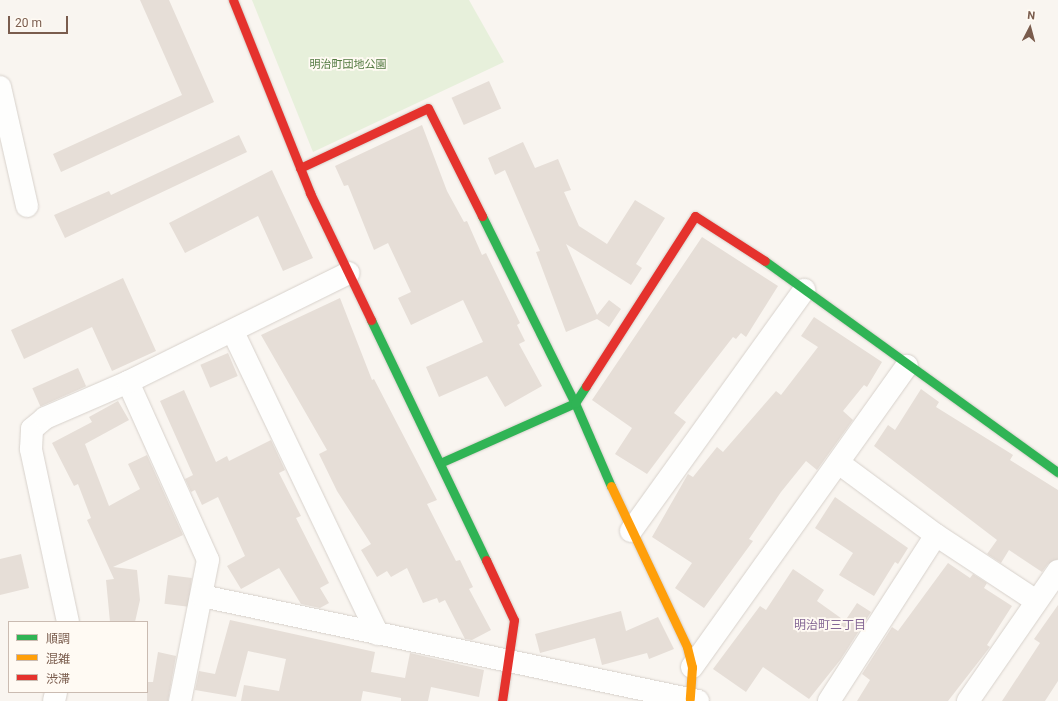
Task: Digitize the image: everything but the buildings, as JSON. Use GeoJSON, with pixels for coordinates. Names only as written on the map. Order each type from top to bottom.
{"type":"FeatureCollection","features":[{"type":"Feature","properties":{"kind":"street"},"geometry":{"type":"LineString","coordinates":[[233,0],[300,168],[514,620],[510,663],[502,701]]}},
{"type":"Feature","properties":{"kind":"street"},"geometry":{"type":"LineString","coordinates":[[1,99],[27,206]]}},
{"type":"Feature","properties":{"kind":"street"},"geometry":{"type":"LineString","coordinates":[[202,596],[510,663],[694,700],[692,667],[687,647],[631,531],[575,403],[428,108],[300,168]]}},
{"type":"Feature","properties":{"kind":"street"},"geometry":{"type":"LineString","coordinates":[[440,463],[575,403],[695,216],[727,234],[907,366],[1058,472]]}},
{"type":"Feature","properties":{"kind":"street"},"geometry":{"type":"LineString","coordinates":[[68,621],[31,448],[32,429],[45,418],[128,382],[233,332],[349,273]]}},
{"type":"Feature","properties":{"kind":"street"},"geometry":{"type":"LineString","coordinates":[[631,531],[804,290]]}},
{"type":"Feature","properties":{"kind":"street"},"geometry":{"type":"LineString","coordinates":[[233,332],[378,634]]}},
{"type":"Feature","properties":{"kind":"street"},"geometry":{"type":"LineString","coordinates":[[692,667],[840,464],[907,366]]}},
{"type":"Feature","properties":{"kind":"street"},"geometry":{"type":"LineString","coordinates":[[128,382],[208,560],[180,701]]}},
{"type":"Feature","properties":{"kind":"street"},"geometry":{"type":"LineString","coordinates":[[840,464],[936,534],[1036,601]]}},
{"type":"Feature","properties":{"kind":"street"},"geometry":{"type":"LineString","coordinates":[[829,701],[936,534]]}},
{"type":"Feature","properties":{"kind":"street"},"geometry":{"type":"LineString","coordinates":[[968,701],[1058,571]]}},
{"type":"Feature","properties":{"kind":"green space","name":"明治町団地公園"},"geometry":{"type":"Polygon","coordinates":[[[252,0],[469,0],[504,62],[313,152],[252,0]]]}},
{"type":"Feature","properties":{"kind":"traffic: fast"},"geometry":{"type":"LineString","coordinates":[[482,216],[575,403],[611,486]]}},
{"type":"Feature","properties":{"kind":"traffic: fast"},"geometry":{"type":"LineString","coordinates":[[765,261],[1058,472]]}},
{"type":"Feature","properties":{"kind":"traffic: fast"},"geometry":{"type":"LineString","coordinates":[[371,320],[486,560]]}},
{"type":"Feature","properties":{"kind":"traffic: fast"},"geometry":{"type":"LineString","coordinates":[[440,463],[575,403],[586,386]]}},
{"type":"Feature","properties":{"kind":"traffic: slow"},"geometry":{"type":"LineString","coordinates":[[611,486],[687,647],[692,667],[690,699]]}},
{"type":"Feature","properties":{"kind":"traffic: jam"},"geometry":{"type":"LineString","coordinates":[[233,0],[310,193],[371,320]]}},
{"type":"Feature","properties":{"kind":"traffic: jam"},"geometry":{"type":"LineString","coordinates":[[300,168],[428,108],[482,216]]}},
{"type":"Feature","properties":{"kind":"traffic: jam"},"geometry":{"type":"LineString","coordinates":[[586,386],[695,216],[765,261]]}},
{"type":"Feature","properties":{"kind":"traffic: jam"},"geometry":{"type":"LineString","coordinates":[[486,560],[514,620],[502,701]]}},
{"type":"Feature","properties":{"kind":"district","name":"明治町三丁目"},"geometry":{"type":"Point","coordinates":[830,626]}}]}
